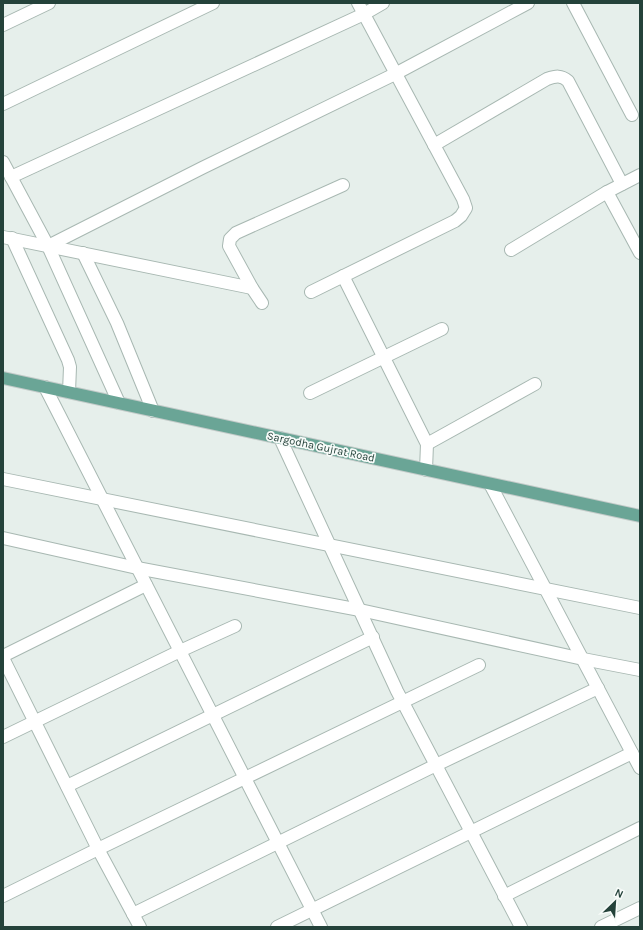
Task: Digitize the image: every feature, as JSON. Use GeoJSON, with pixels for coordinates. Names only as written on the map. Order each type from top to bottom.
{"type":"FeatureCollection","features":[{"type":"Feature","properties":{"kind":"main road","name":"Sargodha Gujrat Road"},"geometry":{"type":"LineString","coordinates":[[3,378],[640,516]]}},
{"type":"Feature","properties":{"kind":"street"},"geometry":{"type":"LineString","coordinates":[[3,25],[49,3]]}},
{"type":"Feature","properties":{"kind":"street"},"geometry":{"type":"LineString","coordinates":[[3,104],[213,3]]}},
{"type":"Feature","properties":{"kind":"street"},"geometry":{"type":"LineString","coordinates":[[311,292],[455,221],[461,216],[466,208],[463,199],[358,3]]}},
{"type":"Feature","properties":{"kind":"street"},"geometry":{"type":"LineString","coordinates":[[11,177],[364,14],[383,3]]}},
{"type":"Feature","properties":{"kind":"street"},"geometry":{"type":"LineString","coordinates":[[48,246],[202,168],[395,74],[528,3]]}},
{"type":"Feature","properties":{"kind":"street"},"geometry":{"type":"LineString","coordinates":[[573,3],[632,115]]}},
{"type":"Feature","properties":{"kind":"street"},"geometry":{"type":"LineString","coordinates":[[434,145],[547,79],[557,76],[563,77],[568,81],[622,184]]}},
{"type":"Feature","properties":{"kind":"street"},"geometry":{"type":"LineString","coordinates":[[3,162],[48,246],[120,403]]}},
{"type":"Feature","properties":{"kind":"street"},"geometry":{"type":"LineString","coordinates":[[511,250],[607,192],[640,175]]}},
{"type":"Feature","properties":{"kind":"street"},"geometry":{"type":"LineString","coordinates":[[262,303],[229,246],[230,239],[236,233],[343,185]]}},
{"type":"Feature","properties":{"kind":"street"},"geometry":{"type":"LineString","coordinates":[[607,192],[640,253]]}},
{"type":"Feature","properties":{"kind":"street"},"geometry":{"type":"LineString","coordinates":[[7,238],[252,288]]}},
{"type":"Feature","properties":{"kind":"street"},"geometry":{"type":"LineString","coordinates":[[7,238],[68,360],[70,367],[69,392]]}},
{"type":"Feature","properties":{"kind":"street"},"geometry":{"type":"LineString","coordinates":[[83,253],[117,323],[153,411]]}},
{"type":"Feature","properties":{"kind":"street"},"geometry":{"type":"LineString","coordinates":[[343,276],[427,444],[426,470]]}},
{"type":"Feature","properties":{"kind":"street"},"geometry":{"type":"LineString","coordinates":[[310,393],[442,329]]}},
{"type":"Feature","properties":{"kind":"street"},"geometry":{"type":"LineString","coordinates":[[427,444],[535,384]]}},
{"type":"Feature","properties":{"kind":"street"},"geometry":{"type":"LineString","coordinates":[[45,388],[321,927]]}},
{"type":"Feature","properties":{"kind":"street"},"geometry":{"type":"LineString","coordinates":[[280,438],[404,702],[521,927]]}},
{"type":"Feature","properties":{"kind":"street"},"geometry":{"type":"LineString","coordinates":[[3,479],[640,608]]}},
{"type":"Feature","properties":{"kind":"street"},"geometry":{"type":"LineString","coordinates":[[490,484],[640,768]]}},
{"type":"Feature","properties":{"kind":"street"},"geometry":{"type":"LineString","coordinates":[[3,538],[137,568],[360,610],[640,670]]}},
{"type":"Feature","properties":{"kind":"street"},"geometry":{"type":"LineString","coordinates":[[140,927],[98,849],[3,657],[146,585]]}},
{"type":"Feature","properties":{"kind":"street"},"geometry":{"type":"LineString","coordinates":[[3,737],[235,626]]}},
{"type":"Feature","properties":{"kind":"street"},"geometry":{"type":"LineString","coordinates":[[67,786],[373,637]]}},
{"type":"Feature","properties":{"kind":"street"},"geometry":{"type":"LineString","coordinates":[[3,896],[479,665]]}},
{"type":"Feature","properties":{"kind":"street"},"geometry":{"type":"LineString","coordinates":[[133,914],[436,765],[598,688]]}},
{"type":"Feature","properties":{"kind":"street"},"geometry":{"type":"LineString","coordinates":[[277,927],[632,753]]}},
{"type":"Feature","properties":{"kind":"street"},"geometry":{"type":"LineString","coordinates":[[504,896],[640,828]]}},
{"type":"Feature","properties":{"kind":"street"},"geometry":{"type":"LineString","coordinates":[[601,927],[640,908]]}}]}
